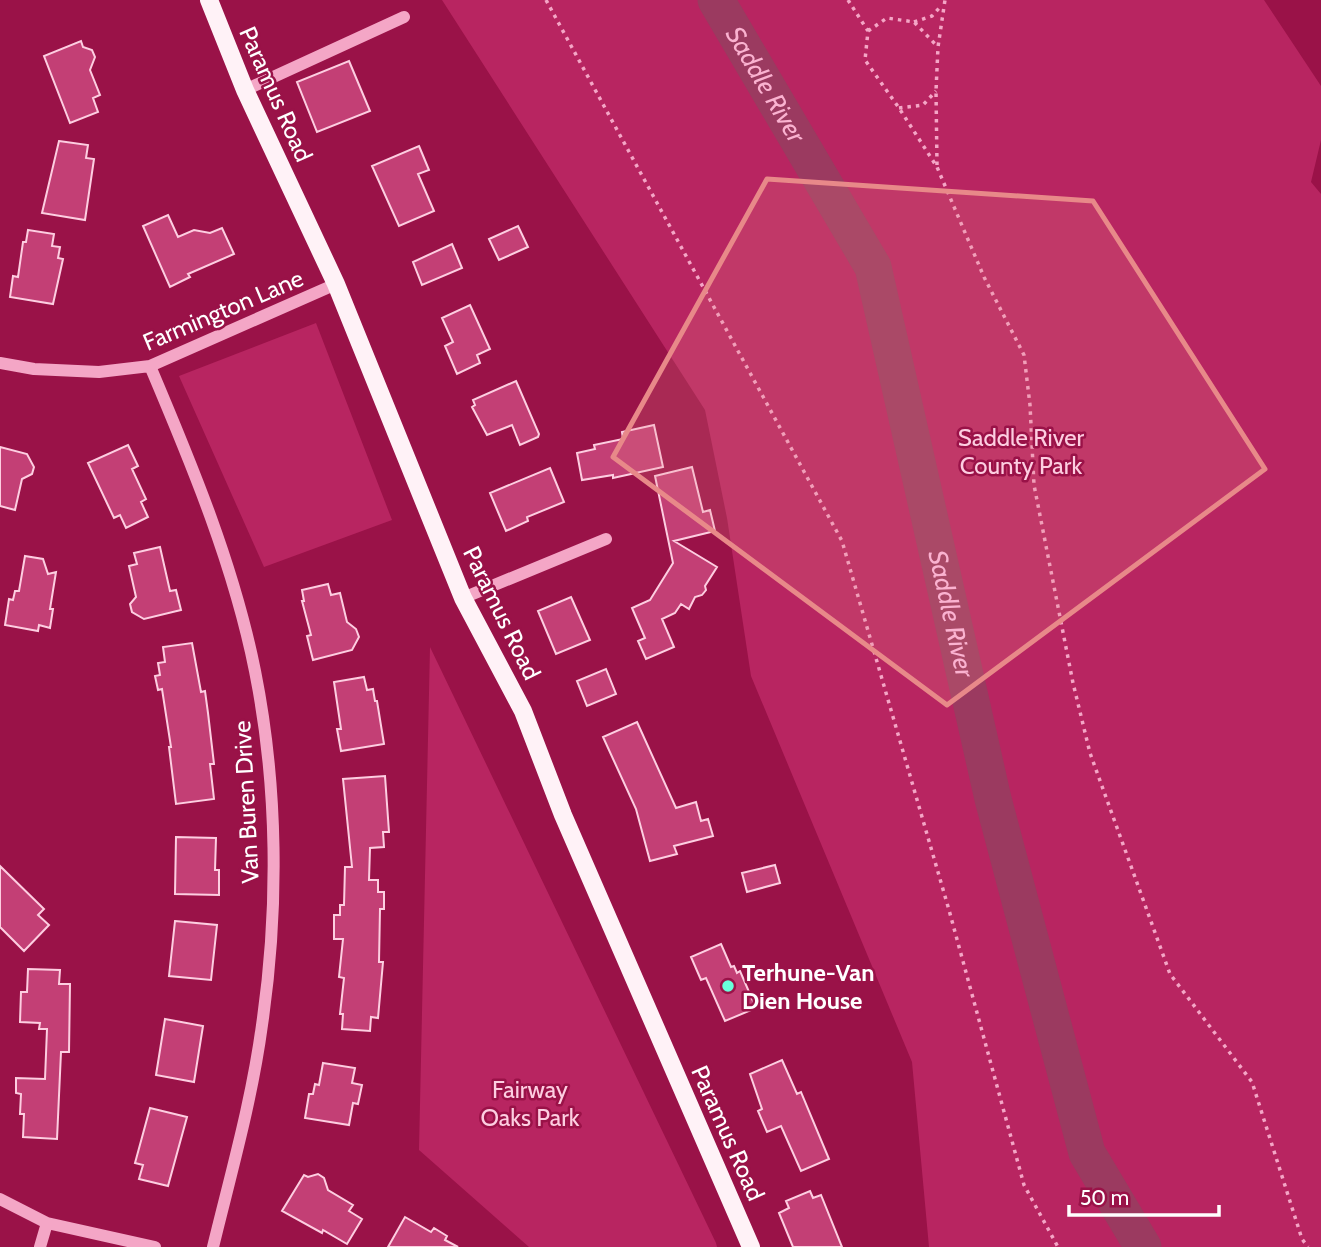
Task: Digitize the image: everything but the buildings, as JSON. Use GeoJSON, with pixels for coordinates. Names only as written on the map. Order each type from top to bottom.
{"type":"FeatureCollection","features":[{"type":"Feature","properties":{"kind":"main road","name":"Paramus Road"},"geometry":{"type":"LineString","coordinates":[[209,0],[245,90],[335,284],[463,597],[523,711],[562,815],[751,1247]]}},
{"type":"Feature","properties":{"kind":"street"},"geometry":{"type":"LineString","coordinates":[[245,90],[404,17]]}},
{"type":"Feature","properties":{"kind":"street","name":"Farmington Lane"},"geometry":{"type":"LineString","coordinates":[[0,363],[34,369],[100,372],[150,366],[335,284]]}},
{"type":"Feature","properties":{"kind":"street","name":"Van Buren Drive"},"geometry":{"type":"LineString","coordinates":[[150,366],[198,482],[240,611],[263,714],[270,791],[273,876],[271,950],[263,1023],[254,1078],[213,1247]]}},
{"type":"Feature","properties":{"kind":"street"},"geometry":{"type":"LineString","coordinates":[[463,597],[606,539]]}},
{"type":"Feature","properties":{"kind":"street"},"geometry":{"type":"LineString","coordinates":[[0,1199],[47,1223],[155,1247]]}},
{"type":"Feature","properties":{"kind":"street"},"geometry":{"type":"LineString","coordinates":[[40,1247],[47,1223]]}},
{"type":"Feature","properties":{"kind":"path"},"geometry":{"type":"LineString","coordinates":[[546,0],[842,541],[949,910],[1024,1185],[1058,1247]]}},
{"type":"Feature","properties":{"kind":"path"},"geometry":{"type":"LineString","coordinates":[[848,0],[868,31],[865,60],[937,167],[984,276],[1024,355],[1030,405],[1034,485],[1073,683],[1090,753],[1170,974],[1252,1082],[1302,1239],[1308,1247]]}},
{"type":"Feature","properties":{"kind":"path"},"geometry":{"type":"LineString","coordinates":[[868,31],[887,18],[914,22],[932,16],[944,2]]}},
{"type":"Feature","properties":{"kind":"path"},"geometry":{"type":"LineString","coordinates":[[937,167],[936,92],[944,2]]}},
{"type":"Feature","properties":{"kind":"path"},"geometry":{"type":"LineString","coordinates":[[914,22],[938,47]]}},
{"type":"Feature","properties":{"kind":"path"},"geometry":{"type":"LineString","coordinates":[[899,108],[923,105],[936,92]]}},
{"type":"Feature","properties":{"kind":"highlighted area"},"geometry":{"type":"Polygon","coordinates":[[[767,179],[1093,201],[1265,469],[947,705],[613,457],[767,179]]]}},
{"type":"Feature","properties":{"kind":"green space","name":"Saddle River County Park"},"geometry":{"type":"Polygon","coordinates":[[[442,0],[1264,0],[1321,86],[1321,140],[1311,182],[1321,194],[1321,1247],[929,1247],[912,1062],[751,676],[727,518],[705,410],[442,0]]]}},
{"type":"Feature","properties":{"kind":"green space"},"geometry":{"type":"Polygon","coordinates":[[[316,323],[392,520],[264,567],[179,376],[316,323]]]}},
{"type":"Feature","properties":{"kind":"green space","name":"Fairway Oaks Park"},"geometry":{"type":"Polygon","coordinates":[[[430,647],[717,1247],[529,1247],[419,1150],[430,647]]]}},
{"type":"Feature","properties":{"kind":"waterway","name":"Saddle River"},"geometry":{"type":"LineString","coordinates":[[716,0],[873,267],[993,799],[1087,1153],[1143,1247]]}},
{"type":"Feature","properties":{"kind":"place","name":"Terhune-Van Dien House"},"geometry":{"type":"Point","coordinates":[728,986]}}]}
